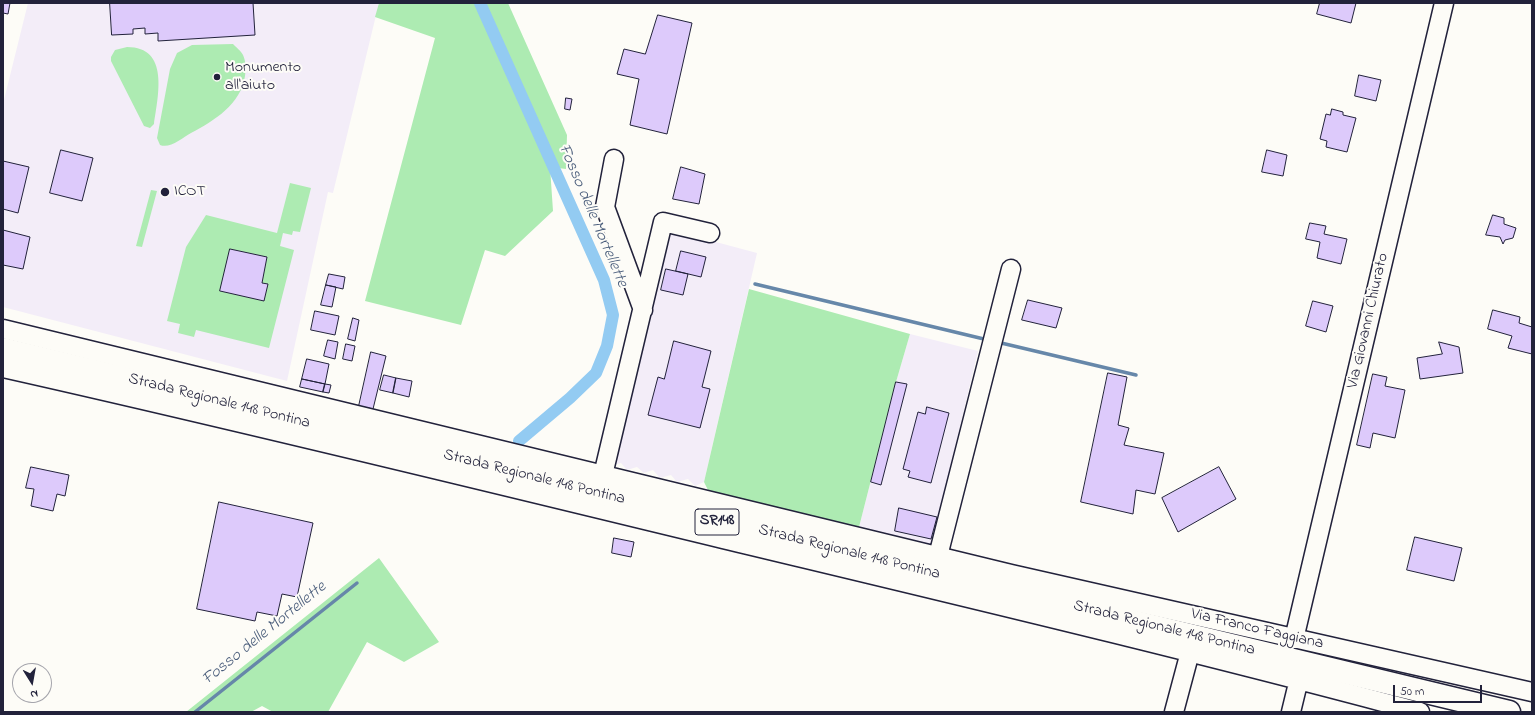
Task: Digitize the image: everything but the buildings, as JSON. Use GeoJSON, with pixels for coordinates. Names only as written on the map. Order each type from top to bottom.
{"type":"FeatureCollection","features":[{"type":"Feature","properties":{"kind":"main road","name":"Strada Regionale 148 Pontina"},"geometry":{"type":"LineString","coordinates":[[3,349],[1509,712]]}},
{"type":"Feature","properties":{"kind":"street","name":"Via Giovanni Chiurato"},"geometry":{"type":"LineString","coordinates":[[1294,639],[1444,3]]}},
{"type":"Feature","properties":{"kind":"street"},"geometry":{"type":"LineString","coordinates":[[614,159],[604,208],[643,310]]}},
{"type":"Feature","properties":{"kind":"street"},"geometry":{"type":"LineString","coordinates":[[603,475],[663,222],[710,233]]}},
{"type":"Feature","properties":{"kind":"street"},"geometry":{"type":"LineString","coordinates":[[938,556],[1011,270]]}},
{"type":"Feature","properties":{"kind":"street","name":"Via Franco Faggiana"},"geometry":{"type":"LineString","coordinates":[[3,329],[938,556],[1294,639],[1532,692]]}},
{"type":"Feature","properties":{"kind":"street"},"geometry":{"type":"LineString","coordinates":[[3,368],[414,464],[1190,652],[1299,679],[1409,711]]}},
{"type":"Feature","properties":{"kind":"street"},"geometry":{"type":"LineString","coordinates":[[1174,712],[1190,652]]}},
{"type":"Feature","properties":{"kind":"street"},"geometry":{"type":"LineString","coordinates":[[1291,712],[1299,679]]}},
{"type":"Feature","properties":{"kind":"shaded area","name":"ICOT"},"geometry":{"type":"Polygon","coordinates":[[[28,3],[379,3],[333,193],[328,192],[287,381],[3,307],[3,104],[28,3]]]}},
{"type":"Feature","properties":{"kind":"shaded area"},"geometry":{"type":"Polygon","coordinates":[[[671,230],[757,253],[704,482],[695,486],[688,479],[677,482],[671,475],[660,478],[653,470],[644,473],[637,467],[627,470],[621,463],[610,466],[671,230]]]}},
{"type":"Feature","properties":{"kind":"shaded area"},"geometry":{"type":"Polygon","coordinates":[[[910,334],[978,351],[931,548],[858,531],[896,382],[910,334]]]}},
{"type":"Feature","properties":{"kind":"green space"},"geometry":{"type":"Polygon","coordinates":[[[379,3],[508,3],[567,135],[566,169],[550,167],[553,211],[505,256],[485,250],[461,325],[365,301],[435,38],[375,17],[379,3]]]}},
{"type":"Feature","properties":{"kind":"green space"},"geometry":{"type":"Polygon","coordinates":[[[233,44],[243,55],[246,66],[245,76],[238,95],[225,110],[209,123],[168,146],[160,145],[157,138],[170,69],[177,53],[192,45],[233,44]]]}},
{"type":"Feature","properties":{"kind":"green space"},"geometry":{"type":"Polygon","coordinates":[[[127,47],[141,49],[150,55],[155,64],[159,87],[158,100],[154,124],[150,128],[144,126],[111,61],[111,57],[115,50],[127,47]]]}},
{"type":"Feature","properties":{"kind":"green space"},"geometry":{"type":"Polygon","coordinates":[[[290,183],[311,188],[300,232],[293,231],[292,235],[283,233],[280,246],[294,250],[269,348],[196,330],[194,337],[178,333],[180,324],[167,321],[186,247],[206,215],[277,233],[290,183]],[[230,249],[220,291],[264,301],[268,284],[262,283],[267,257],[230,249]]]}},
{"type":"Feature","properties":{"kind":"green space"},"geometry":{"type":"Polygon","coordinates":[[[151,190],[157,191],[142,247],[136,246],[151,190]]]}},
{"type":"Feature","properties":{"kind":"green space"},"geometry":{"type":"Polygon","coordinates":[[[749,289],[910,334],[896,382],[858,531],[710,494],[704,482],[749,289]]]}},
{"type":"Feature","properties":{"kind":"green space"},"geometry":{"type":"Polygon","coordinates":[[[379,558],[439,642],[404,662],[367,642],[328,712],[273,712],[262,706],[251,712],[186,712],[379,558]]]}},
{"type":"Feature","properties":{"kind":"waterway","name":"Fosso delle Mortellette"},"geometry":{"type":"LineString","coordinates":[[480,3],[604,280],[613,315],[607,346],[596,373],[570,398],[519,441]]}},
{"type":"Feature","properties":{"kind":"waterway"},"geometry":{"type":"LineString","coordinates":[[755,284],[988,340]]}},
{"type":"Feature","properties":{"kind":"waterway"},"geometry":{"type":"LineString","coordinates":[[997,342],[1136,375]]}},
{"type":"Feature","properties":{"kind":"waterway","name":"Fosso delle Mortellette"},"geometry":{"type":"LineString","coordinates":[[195,712],[357,583]]}},
{"type":"Feature","properties":{"kind":"place","name":"Monumento all'aiuto"},"geometry":{"type":"Point","coordinates":[217,77]}},
{"type":"Feature","properties":{"kind":"place","name":"ICOT"},"geometry":{"type":"Point","coordinates":[165,192]}}]}
